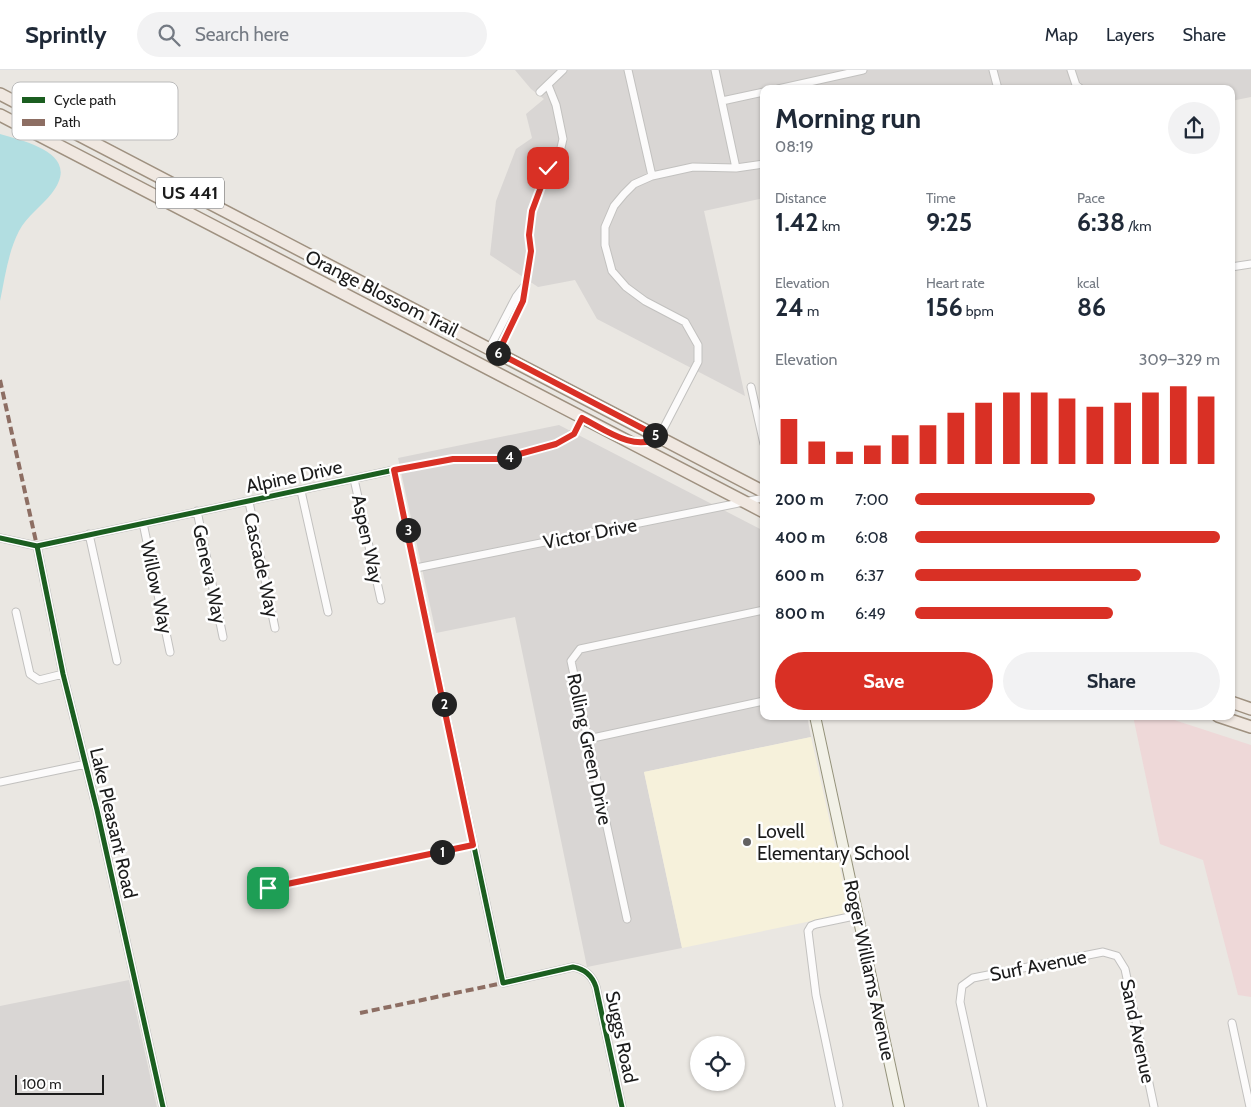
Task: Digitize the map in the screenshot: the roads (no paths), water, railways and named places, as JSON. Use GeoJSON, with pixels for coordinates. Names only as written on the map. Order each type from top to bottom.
{"type":"FeatureCollection","features":[{"type":"Feature","properties":{"kind":"main road","name":"Orange Blossom Trail"},"geometry":{"type":"LineString","coordinates":[[0,94],[12,100]]}},
{"type":"Feature","properties":{"kind":"main road","name":"Orange Blossom Trail"},"geometry":{"type":"LineString","coordinates":[[0,115],[12,121]]}},
{"type":"Feature","properties":{"kind":"main road","name":"Orange Blossom Trail"},"geometry":{"type":"LineString","coordinates":[[48,140],[760,510]]}},
{"type":"Feature","properties":{"kind":"main road","name":"Orange Blossom Trail"},"geometry":{"type":"LineString","coordinates":[[88,140],[760,490]]}},
{"type":"Feature","properties":{"kind":"main road"},"geometry":{"type":"LineString","coordinates":[[348,295],[356,280]]}},
{"type":"Feature","properties":{"kind":"main road"},"geometry":{"type":"LineString","coordinates":[[628,441],[650,442],[659,437]]}},
{"type":"Feature","properties":{"kind":"main road"},"geometry":{"type":"LineString","coordinates":[[1235,703],[1251,709]]}},
{"type":"Feature","properties":{"kind":"main road"},"geometry":{"type":"LineString","coordinates":[[1230,720],[1251,727]]}},
{"type":"Feature","properties":{"kind":"street"},"geometry":{"type":"LineString","coordinates":[[540,92],[563,70]]}},
{"type":"Feature","properties":{"kind":"street"},"geometry":{"type":"LineString","coordinates":[[628,70],[652,176]]}},
{"type":"Feature","properties":{"kind":"street"},"geometry":{"type":"LineString","coordinates":[[715,70],[736,168]]}},
{"type":"Feature","properties":{"kind":"street"},"geometry":{"type":"LineString","coordinates":[[796,85],[863,70]]}},
{"type":"Feature","properties":{"kind":"street"},"geometry":{"type":"LineString","coordinates":[[993,70],[997,85]]}},
{"type":"Feature","properties":{"kind":"street"},"geometry":{"type":"LineString","coordinates":[[1071,70],[1076,85]]}},
{"type":"Feature","properties":{"kind":"street"},"geometry":{"type":"LineString","coordinates":[[493,351],[523,301],[528,282],[532,211],[548,168],[560,152],[563,139],[556,104],[548,86]]}},
{"type":"Feature","properties":{"kind":"street"},"geometry":{"type":"LineString","coordinates":[[722,101],[760,93]]}},
{"type":"Feature","properties":{"kind":"street"},"geometry":{"type":"LineString","coordinates":[[659,437],[698,362],[697,339],[685,322],[626,287],[612,270],[605,245],[605,226],[614,206],[634,184],[652,176],[694,167],[736,168],[760,165]]}},
{"type":"Feature","properties":{"kind":"street"},"geometry":{"type":"LineString","coordinates":[[1235,266],[1251,264]]}},
{"type":"Feature","properties":{"kind":"street"},"geometry":{"type":"LineString","coordinates":[[751,387],[760,426]]}},
{"type":"Feature","properties":{"kind":"street","name":"Alpine Drive"},"geometry":{"type":"LineString","coordinates":[[0,537],[37,546],[394,470],[453,459],[501,459],[556,444],[574,434],[582,418]]}},
{"type":"Feature","properties":{"kind":"street"},"geometry":{"type":"LineString","coordinates":[[268,888],[473,845],[394,470]]}},
{"type":"Feature","properties":{"kind":"street","name":"Aspen Way"},"geometry":{"type":"LineString","coordinates":[[354,479],[381,600]]}},
{"type":"Feature","properties":{"kind":"street"},"geometry":{"type":"LineString","coordinates":[[301,491],[328,612]]}},
{"type":"Feature","properties":{"kind":"street","name":"Victor Drive"},"geometry":{"type":"LineString","coordinates":[[416,568],[760,499]]}},
{"type":"Feature","properties":{"kind":"street","name":"Cascade Way"},"geometry":{"type":"LineString","coordinates":[[249,502],[276,628]]}},
{"type":"Feature","properties":{"kind":"street","name":"Geneva Way"},"geometry":{"type":"LineString","coordinates":[[197,511],[223,637]]}},
{"type":"Feature","properties":{"kind":"street","name":"Willow Way"},"geometry":{"type":"LineString","coordinates":[[143,523],[170,652]]}},
{"type":"Feature","properties":{"kind":"street"},"geometry":{"type":"LineString","coordinates":[[89,534],[117,661]]}},
{"type":"Feature","properties":{"kind":"street","name":"Lake Pleasant Road"},"geometry":{"type":"LineString","coordinates":[[37,546],[63,674],[86,764],[163,1107]]}},
{"type":"Feature","properties":{"kind":"street","name":"Rolling Green Drive"},"geometry":{"type":"LineString","coordinates":[[627,918],[571,661],[580,648],[760,611]]}},
{"type":"Feature","properties":{"kind":"street"},"geometry":{"type":"LineString","coordinates":[[16,612],[30,674],[39,680],[63,674]]}},
{"type":"Feature","properties":{"kind":"street"},"geometry":{"type":"LineString","coordinates":[[588,739],[760,702]]}},
{"type":"Feature","properties":{"kind":"street","name":"Roger Williams Avenue"},"geometry":{"type":"LineString","coordinates":[[816,720],[899,1107]]}},
{"type":"Feature","properties":{"kind":"street"},"geometry":{"type":"LineString","coordinates":[[0,782],[86,764]]}},
{"type":"Feature","properties":{"kind":"street","name":"Suggs Road"},"geometry":{"type":"LineString","coordinates":[[473,845],[503,983],[573,967],[582,968],[588,973],[596,987],[622,1107]]}},
{"type":"Feature","properties":{"kind":"street"},"geometry":{"type":"LineString","coordinates":[[839,1104],[816,995],[808,931],[816,924],[859,916]]}},
{"type":"Feature","properties":{"kind":"street","name":"Surf Avenue"},"geometry":{"type":"LineString","coordinates":[[983,1107],[960,1002],[962,986],[973,978],[1102,952],[1117,956]]}},
{"type":"Feature","properties":{"kind":"street","name":"Sand Avenue"},"geometry":{"type":"LineString","coordinates":[[1117,956],[1125,969],[1154,1107]]}},
{"type":"Feature","properties":{"kind":"street"},"geometry":{"type":"LineString","coordinates":[[1232,1023],[1250,1107]]}},
{"type":"Feature","properties":{"kind":"water"},"geometry":{"type":"Polygon","coordinates":[[[0,134],[12,138],[12,140],[24,141],[47,152],[56,159],[60,168],[59,180],[52,193],[26,221],[15,239],[7,265],[0,301],[0,134]]]}},
{"type":"Feature","properties":{"kind":"place","name":"Lovell Elementary School"},"geometry":{"type":"Point","coordinates":[747,842]}}]}
